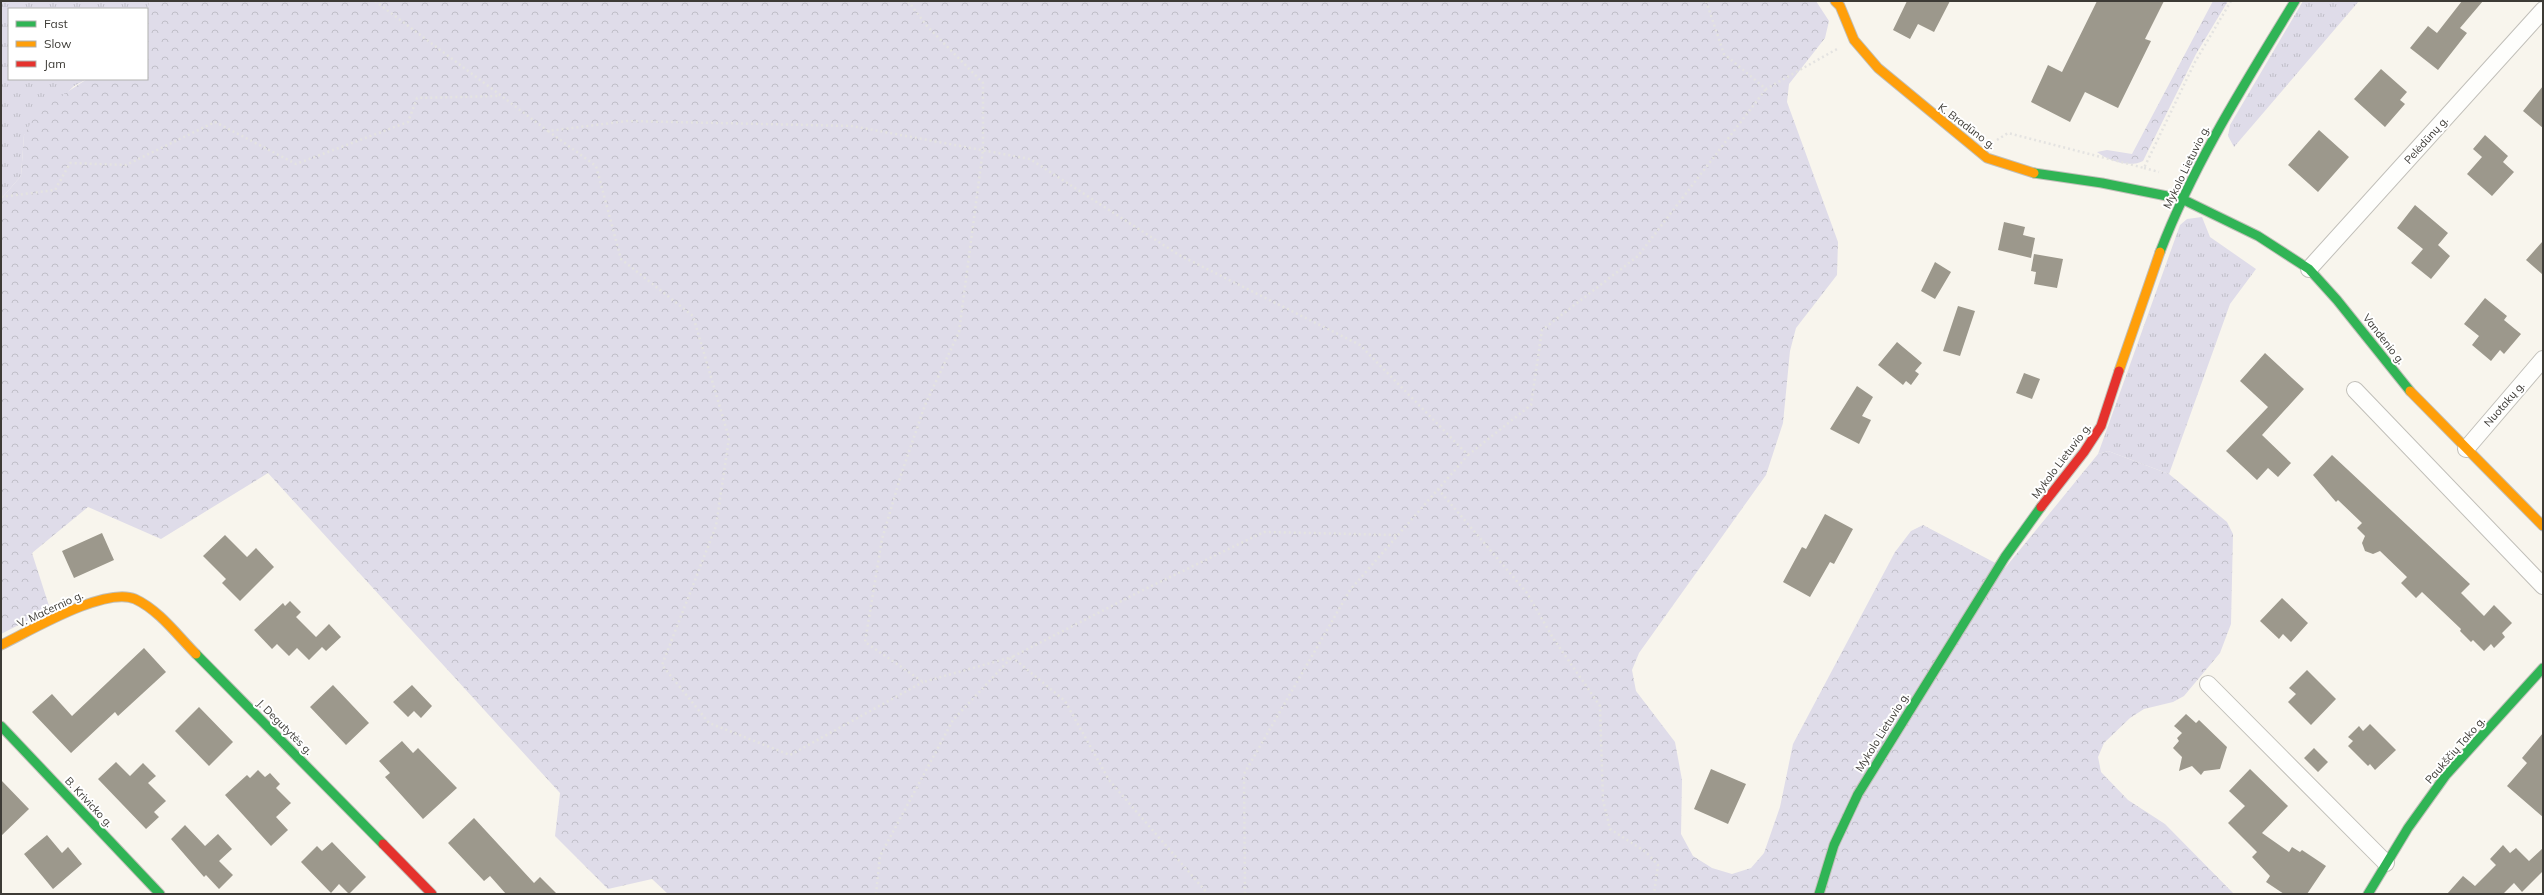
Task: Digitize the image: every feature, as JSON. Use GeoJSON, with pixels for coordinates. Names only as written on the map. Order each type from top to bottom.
{"type":"FeatureCollection","features":[{"type":"Feature","properties":{"kind":"street","name":"Mykolo Lietuvio g."},"geometry":{"type":"LineString","coordinates":[[1819,894],[1834,845],[1858,794],[2004,557],[2022,531],[2084,452],[2101,426],[2160,251],[2182,199],[2216,132],[2295,1]]}},
{"type":"Feature","properties":{"kind":"street","name":"K. Bradūno g."},"geometry":{"type":"LineString","coordinates":[[1841,3],[1854,40],[1878,68],[1987,158],[2038,174],[2102,183],[2182,199]]}},
{"type":"Feature","properties":{"kind":"street","name":"Pelėdūnų g."},"geometry":{"type":"LineString","coordinates":[[2309,269],[2543,10]]}},
{"type":"Feature","properties":{"kind":"street","name":"Vandenio g."},"geometry":{"type":"LineString","coordinates":[[2182,199],[2258,236],[2309,269],[2342,306],[2409,390],[2543,526]]}},
{"type":"Feature","properties":{"kind":"street","name":"Nuotakų g."},"geometry":{"type":"LineString","coordinates":[[2466,449],[2543,359]]}},
{"type":"Feature","properties":{"kind":"street"},"geometry":{"type":"LineString","coordinates":[[2355,390],[2543,586]]}},
{"type":"Feature","properties":{"kind":"street","name":"V. Mačernio g."},"geometry":{"type":"LineString","coordinates":[[1,645],[77,609],[110,596]]}},
{"type":"Feature","properties":{"kind":"street","name":"J. Degutytės g."},"geometry":{"type":"LineString","coordinates":[[110,596],[130,597],[143,603],[156,613],[432,894]]}},
{"type":"Feature","properties":{"kind":"street","name":"Paukščių Tako g."},"geometry":{"type":"LineString","coordinates":[[2368,894],[2386,863],[2446,775],[2543,668]]}},
{"type":"Feature","properties":{"kind":"street"},"geometry":{"type":"LineString","coordinates":[[2208,684],[2386,863]]}},
{"type":"Feature","properties":{"kind":"street","name":"B. Krivicko g."},"geometry":{"type":"LineString","coordinates":[[1,726],[160,894]]}},
{"type":"Feature","properties":{"kind":"path"},"geometry":{"type":"LineString","coordinates":[[375,1],[596,166],[621,259],[693,316],[729,438],[716,526],[662,665],[709,723],[790,755],[923,682],[1012,657],[1138,592],[1264,532],[1398,535]]}},
{"type":"Feature","properties":{"kind":"path"},"geometry":{"type":"LineString","coordinates":[[908,1],[927,26],[983,83],[983,150],[959,332],[925,405],[901,474],[882,540],[865,642],[923,682]]}},
{"type":"Feature","properties":{"kind":"path"},"geometry":{"type":"LineString","coordinates":[[1706,1],[1724,54],[1766,89]]}},
{"type":"Feature","properties":{"kind":"path"},"geometry":{"type":"LineString","coordinates":[[2008,133],[2144,168],[2195,62],[2231,1]]}},
{"type":"Feature","properties":{"kind":"path"},"geometry":{"type":"LineString","coordinates":[[1245,894],[1244,774],[1350,590],[1468,455],[1532,405],[1542,330],[1638,256],[1766,89],[1854,40]]}},
{"type":"Feature","properties":{"kind":"path"},"geometry":{"type":"LineString","coordinates":[[1,197],[55,190],[70,163],[126,165],[215,122],[296,164],[408,122],[417,98],[501,96]]}},
{"type":"Feature","properties":{"kind":"path"},"geometry":{"type":"LineString","coordinates":[[548,131],[627,121],[852,126],[1030,159],[1179,255],[1360,345],[1468,455]]}},
{"type":"Feature","properties":{"kind":"path"},"geometry":{"type":"LineString","coordinates":[[1438,489],[1527,593],[1553,638],[1600,706],[1603,800],[1610,829],[1646,852],[1658,865],[1654,894]]}},
{"type":"Feature","properties":{"kind":"path"},"geometry":{"type":"LineString","coordinates":[[876,894],[880,856],[953,720],[1012,657]]}},
{"type":"Feature","properties":{"kind":"path"},"geometry":{"type":"LineString","coordinates":[[1012,657],[1065,701],[1109,780],[1208,894]]}},
{"type":"Feature","properties":{"kind":"green space"},"geometry":{"type":"Polygon","coordinates":[[[1,1],[150,1],[148,8],[8,8],[8,80],[85,80],[74,86],[24,135],[21,176],[1,199],[1,1]]]}},
{"type":"Feature","properties":{"kind":"green space"},"geometry":{"type":"Polygon","coordinates":[[[150,1],[1816,1],[1829,21],[1825,38],[1789,84],[1787,102],[1838,242],[1837,275],[1796,328],[1790,351],[1783,423],[1766,475],[1639,653],[1632,670],[1636,691],[1675,742],[1682,780],[1681,834],[1693,856],[1712,868],[1732,874],[1751,868],[1764,853],[1780,807],[1793,744],[1895,552],[1911,531],[1923,525],[2005,568],[2098,454],[2108,451],[2169,474],[2227,522],[2233,534],[2231,624],[2220,653],[2184,696],[2173,702],[2144,709],[2130,718],[2104,743],[2098,757],[2101,772],[2128,800],[2165,824],[2234,894],[668,894],[652,879],[608,889],[555,836],[560,793],[268,473],[161,539],[88,507],[32,553],[50,609],[1,634],[1,199],[21,176],[24,135],[37,112],[85,80],[148,80],[148,8],[150,1]]]}},
{"type":"Feature","properties":{"kind":"green space"},"geometry":{"type":"Polygon","coordinates":[[[2213,1],[2228,1],[2196,54],[2143,161],[2126,164],[2113,161],[2097,152],[2107,150],[2132,154],[2213,1]]]}},
{"type":"Feature","properties":{"kind":"green space"},"geometry":{"type":"Polygon","coordinates":[[[2303,1],[2359,1],[2234,147],[2228,136],[2230,125],[2303,1]]]}},
{"type":"Feature","properties":{"kind":"green space"},"geometry":{"type":"Polygon","coordinates":[[[2202,217],[2210,237],[2256,269],[2230,304],[2169,474],[2108,451],[2098,454],[2180,225],[2187,219],[2202,217]]]}},
{"type":"Feature","properties":{"kind":"building"},"geometry":{"type":"Polygon","coordinates":[[[1907,1],[1950,1],[1934,32],[1918,24],[1910,39],[1893,30],[1907,1]]]}},
{"type":"Feature","properties":{"kind":"building"},"geometry":{"type":"Polygon","coordinates":[[[2097,1],[2164,1],[2145,39],[2151,41],[2118,108],[2085,92],[2070,122],[2031,102],[2048,65],[2062,72],[2097,1]]]}},
{"type":"Feature","properties":{"kind":"building"},"geometry":{"type":"Polygon","coordinates":[[[2462,1],[2483,1],[2460,28],[2467,33],[2438,70],[2410,48],[2428,26],[2437,33],[2462,1]]]}},
{"type":"Feature","properties":{"kind":"building"},"geometry":{"type":"Polygon","coordinates":[[[2381,69],[2407,92],[2400,100],[2405,104],[2385,127],[2354,99],[2381,69]]]}},
{"type":"Feature","properties":{"kind":"building"},"geometry":{"type":"Polygon","coordinates":[[[2543,86],[2543,128],[2523,111],[2543,86]]]}},
{"type":"Feature","properties":{"kind":"building"},"geometry":{"type":"Polygon","coordinates":[[[2319,130],[2349,157],[2318,192],[2288,165],[2319,130]]]}},
{"type":"Feature","properties":{"kind":"building"},"geometry":{"type":"Polygon","coordinates":[[[2485,135],[2508,156],[2503,162],[2514,172],[2492,196],[2467,174],[2482,157],[2473,149],[2485,135]]]}},
{"type":"Feature","properties":{"kind":"building"},"geometry":{"type":"Polygon","coordinates":[[[2415,205],[2448,233],[2438,245],[2450,256],[2431,279],[2411,263],[2423,249],[2397,228],[2415,205]]]}},
{"type":"Feature","properties":{"kind":"building"},"geometry":{"type":"Polygon","coordinates":[[[2004,222],[2025,227],[2023,235],[2035,238],[2031,258],[1998,250],[2004,222]]]}},
{"type":"Feature","properties":{"kind":"building"},"geometry":{"type":"Polygon","coordinates":[[[2543,241],[2543,275],[2526,260],[2543,241]]]}},
{"type":"Feature","properties":{"kind":"building"},"geometry":{"type":"Polygon","coordinates":[[[2034,254],[2063,259],[2057,288],[2034,284],[2036,272],[2031,271],[2034,254]]]}},
{"type":"Feature","properties":{"kind":"building"},"geometry":{"type":"Polygon","coordinates":[[[1935,262],[1951,272],[1935,299],[1921,291],[1935,262]]]}},
{"type":"Feature","properties":{"kind":"building"},"geometry":{"type":"Polygon","coordinates":[[[2485,298],[2507,316],[2504,320],[2521,334],[2504,354],[2500,350],[2491,361],[2472,345],[2479,336],[2464,324],[2485,298]]]}},
{"type":"Feature","properties":{"kind":"building"},"geometry":{"type":"Polygon","coordinates":[[[1958,306],[1975,311],[1960,356],[1943,351],[1958,306]]]}},
{"type":"Feature","properties":{"kind":"building"},"geometry":{"type":"Polygon","coordinates":[[[1897,342],[1922,363],[1915,371],[1919,374],[1911,385],[1906,381],[1903,385],[1878,365],[1897,342]]]}},
{"type":"Feature","properties":{"kind":"building"},"geometry":{"type":"Polygon","coordinates":[[[2265,353],[2304,389],[2262,435],[2291,463],[2278,477],[2268,468],[2257,480],[2226,451],[2268,407],[2240,381],[2265,353]]]}},
{"type":"Feature","properties":{"kind":"building"},"geometry":{"type":"Polygon","coordinates":[[[2024,373],[2040,379],[2032,399],[2016,393],[2024,373]]]}},
{"type":"Feature","properties":{"kind":"building"},"geometry":{"type":"Polygon","coordinates":[[[1857,386],[1873,397],[1862,416],[1871,420],[1859,444],[1830,429],[1857,386]]]}},
{"type":"Feature","properties":{"kind":"building"},"geometry":{"type":"Polygon","coordinates":[[[2332,455],[2470,584],[2461,593],[2484,616],[2494,605],[2512,623],[2502,633],[2505,637],[2494,648],[2491,644],[2484,651],[2473,640],[2471,642],[2460,631],[2461,629],[2422,592],[2416,598],[2401,583],[2407,577],[2380,551],[2373,554],[2365,551],[2362,543],[2365,536],[2357,528],[2362,523],[2338,500],[2336,502],[2313,475],[2332,455]]]}},
{"type":"Feature","properties":{"kind":"building"},"geometry":{"type":"Polygon","coordinates":[[[1825,514],[1853,529],[1834,564],[1830,562],[1810,597],[1783,582],[1802,547],[1806,549],[1825,514]]]}},
{"type":"Feature","properties":{"kind":"building"},"geometry":{"type":"Polygon","coordinates":[[[102,533],[114,560],[74,578],[62,551],[102,533]]]}},
{"type":"Feature","properties":{"kind":"building"},"geometry":{"type":"Polygon","coordinates":[[[225,535],[247,557],[256,548],[274,567],[240,601],[222,583],[226,579],[203,556],[225,535]]]}},
{"type":"Feature","properties":{"kind":"building"},"geometry":{"type":"Polygon","coordinates":[[[2282,598],[2308,623],[2291,642],[2283,634],[2279,639],[2260,621],[2282,598]]]}},
{"type":"Feature","properties":{"kind":"building"},"geometry":{"type":"Polygon","coordinates":[[[290,601],[301,612],[296,617],[316,637],[329,624],[341,637],[326,651],[322,647],[309,660],[297,648],[289,656],[277,644],[272,649],[254,630],[283,603],[285,606],[290,601]]]}},
{"type":"Feature","properties":{"kind":"building"},"geometry":{"type":"Polygon","coordinates":[[[144,648],[166,672],[118,716],[115,712],[71,753],[32,712],[52,694],[72,716],[144,648]]]}},
{"type":"Feature","properties":{"kind":"building"},"geometry":{"type":"Polygon","coordinates":[[[2307,670],[2336,699],[2311,725],[2288,702],[2296,694],[2289,688],[2307,670]]]}},
{"type":"Feature","properties":{"kind":"building"},"geometry":{"type":"Polygon","coordinates":[[[333,685],[369,723],[346,745],[310,707],[333,685]]]}},
{"type":"Feature","properties":{"kind":"building"},"geometry":{"type":"Polygon","coordinates":[[[412,685],[432,706],[421,718],[414,711],[408,717],[393,702],[412,685]]]}},
{"type":"Feature","properties":{"kind":"building"},"geometry":{"type":"Polygon","coordinates":[[[199,707],[233,742],[209,766],[175,731],[199,707]]]}},
{"type":"Feature","properties":{"kind":"building"},"geometry":{"type":"Polygon","coordinates":[[[2186,714],[2196,723],[2199,720],[2227,747],[2220,769],[2204,771],[2201,775],[2192,766],[2179,771],[2182,757],[2173,748],[2179,741],[2177,738],[2182,733],[2174,726],[2186,714]]]}},
{"type":"Feature","properties":{"kind":"building"},"geometry":{"type":"Polygon","coordinates":[[[2370,724],[2396,750],[2375,770],[2370,764],[2368,766],[2348,746],[2353,741],[2348,737],[2359,726],[2363,731],[2370,724]]]}},
{"type":"Feature","properties":{"kind":"building"},"geometry":{"type":"Polygon","coordinates":[[[2543,733],[2543,817],[2507,786],[2527,763],[2522,758],[2543,733]]]}},
{"type":"Feature","properties":{"kind":"building"},"geometry":{"type":"Polygon","coordinates":[[[402,741],[413,753],[418,748],[457,788],[423,819],[385,777],[390,773],[379,761],[402,741]]]}},
{"type":"Feature","properties":{"kind":"building"},"geometry":{"type":"Polygon","coordinates":[[[2314,748],[2328,762],[2318,772],[2304,758],[2314,748]]]}},
{"type":"Feature","properties":{"kind":"building"},"geometry":{"type":"Polygon","coordinates":[[[116,762],[130,776],[143,763],[156,776],[148,783],[166,801],[154,812],[159,817],[146,829],[98,779],[116,762]]]}},
{"type":"Feature","properties":{"kind":"building"},"geometry":{"type":"Polygon","coordinates":[[[1711,769],[1746,784],[1728,824],[1694,809],[1711,769]]]}},
{"type":"Feature","properties":{"kind":"building"},"geometry":{"type":"Polygon","coordinates":[[[2250,769],[2288,806],[2262,833],[2289,852],[2292,847],[2300,852],[2302,850],[2326,866],[2307,894],[2284,894],[2266,882],[2270,876],[2252,857],[2257,852],[2228,823],[2245,806],[2229,791],[2250,769]]]}},
{"type":"Feature","properties":{"kind":"building"},"geometry":{"type":"Polygon","coordinates":[[[258,770],[265,777],[270,773],[280,784],[276,788],[291,803],[276,817],[288,830],[271,846],[225,795],[247,775],[250,778],[258,770]]]}},
{"type":"Feature","properties":{"kind":"building"},"geometry":{"type":"Polygon","coordinates":[[[1,780],[29,809],[1,836],[1,780]]]}},
{"type":"Feature","properties":{"kind":"building"},"geometry":{"type":"Polygon","coordinates":[[[474,818],[534,883],[540,877],[557,894],[506,894],[490,876],[484,881],[448,843],[474,818]]]}},
{"type":"Feature","properties":{"kind":"building"},"geometry":{"type":"Polygon","coordinates":[[[185,825],[205,846],[218,834],[232,849],[219,861],[233,875],[219,889],[206,875],[204,877],[171,839],[185,825]]]}},
{"type":"Feature","properties":{"kind":"building"},"geometry":{"type":"Polygon","coordinates":[[[47,835],[62,853],[68,847],[82,864],[53,889],[24,854],[47,835]]]}},
{"type":"Feature","properties":{"kind":"building"},"geometry":{"type":"Polygon","coordinates":[[[332,842],[366,877],[349,894],[339,884],[331,893],[301,862],[317,846],[322,851],[332,842]]]}},
{"type":"Feature","properties":{"kind":"building"},"geometry":{"type":"Polygon","coordinates":[[[2503,845],[2510,853],[2516,848],[2529,861],[2543,848],[2543,871],[2522,892],[2514,883],[2503,894],[2447,894],[2463,876],[2475,886],[2496,865],[2490,859],[2503,845]]]}},
{"type":"Feature","properties":{"kind":"traffic: fast"},"geometry":{"type":"LineString","coordinates":[[2160,252],[2188,187],[2204,155],[2239,93],[2295,1]]}},
{"type":"Feature","properties":{"kind":"traffic: fast"},"geometry":{"type":"LineString","coordinates":[[2034,173],[2102,183],[2182,199],[2258,236],[2309,269],[2337,300],[2410,391]]}},
{"type":"Feature","properties":{"kind":"traffic: fast"},"geometry":{"type":"LineString","coordinates":[[1819,894],[1834,845],[1858,794],[2005,557],[2041,507]]}},
{"type":"Feature","properties":{"kind":"traffic: fast"},"geometry":{"type":"LineString","coordinates":[[196,654],[383,844]]}},
{"type":"Feature","properties":{"kind":"traffic: fast"},"geometry":{"type":"LineString","coordinates":[[2368,894],[2408,828],[2446,775],[2543,668]]}},
{"type":"Feature","properties":{"kind":"traffic: fast"},"geometry":{"type":"LineString","coordinates":[[1,726],[160,894]]}},
{"type":"Feature","properties":{"kind":"traffic: slow"},"geometry":{"type":"LineString","coordinates":[[1835,1],[1840,6],[1854,40],[1878,68],[1987,158],[2034,173]]}},
{"type":"Feature","properties":{"kind":"traffic: slow"},"geometry":{"type":"LineString","coordinates":[[2119,371],[2160,252]]}},
{"type":"Feature","properties":{"kind":"traffic: slow"},"geometry":{"type":"LineString","coordinates":[[2410,391],[2543,526]]}},
{"type":"Feature","properties":{"kind":"traffic: slow"},"geometry":{"type":"LineString","coordinates":[[1,645],[48,621],[87,604],[105,599],[122,597],[135,599],[160,616],[196,654]]}},
{"type":"Feature","properties":{"kind":"traffic: jam"},"geometry":{"type":"LineString","coordinates":[[2041,507],[2084,452],[2101,426],[2119,371]]}},
{"type":"Feature","properties":{"kind":"traffic: jam"},"geometry":{"type":"LineString","coordinates":[[383,844],[432,894]]}}]}
